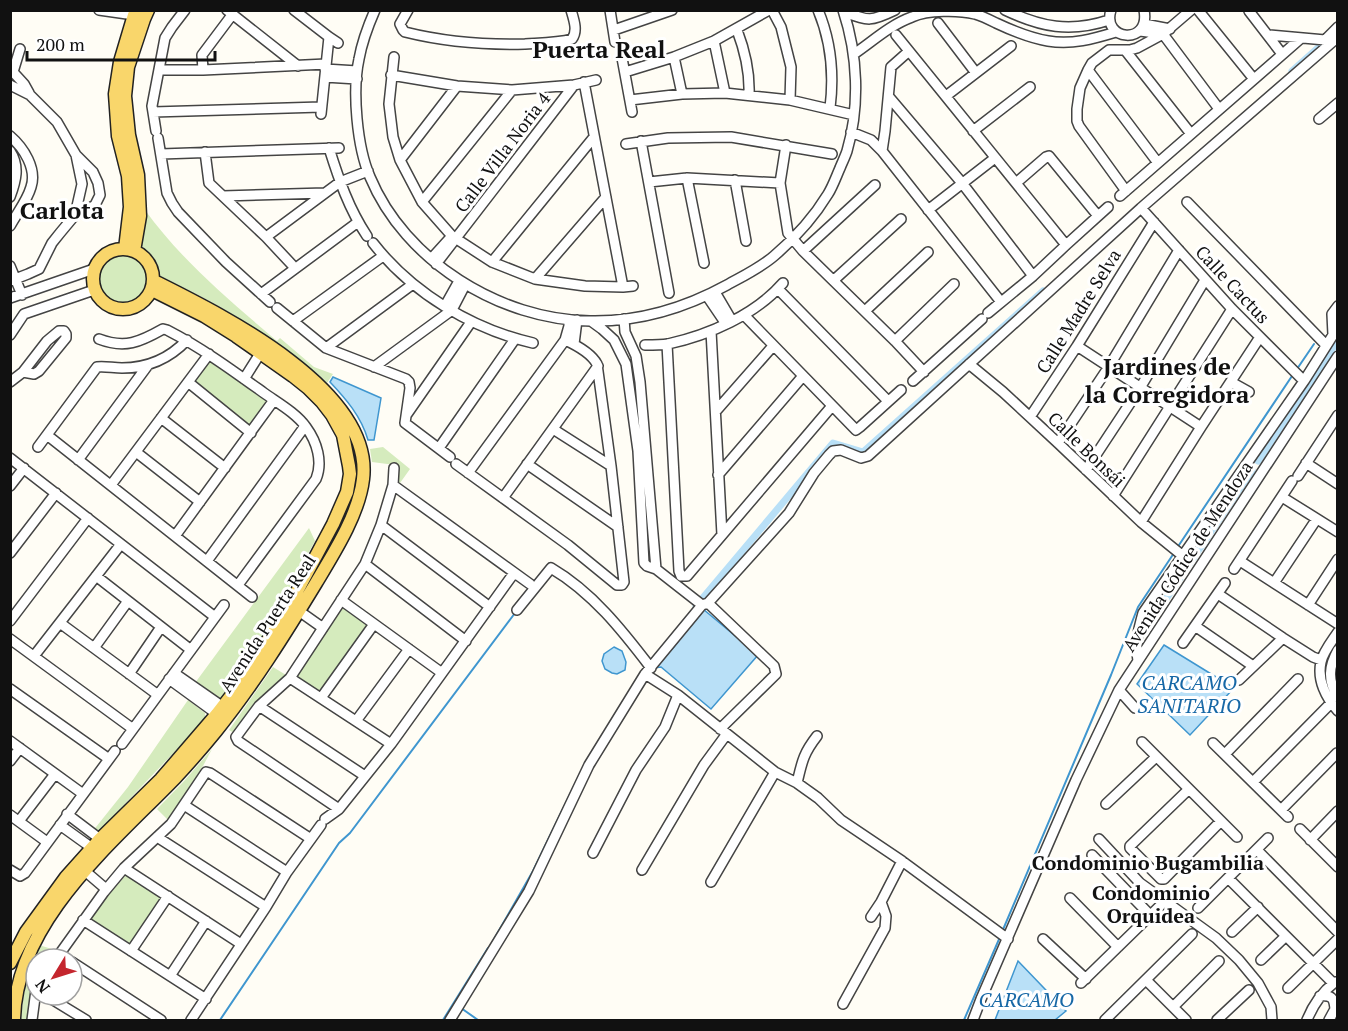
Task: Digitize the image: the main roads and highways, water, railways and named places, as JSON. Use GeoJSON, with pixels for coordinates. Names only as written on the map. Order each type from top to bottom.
{"type":"FeatureCollection","features":[{"type":"Feature","properties":{"kind":"main road"},"geometry":{"type":"LineString","coordinates":[[129,250],[140,216],[138,175],[129,135],[125,96],[128,67],[148,10]]}},
{"type":"Feature","properties":{"kind":"main road"},"geometry":{"type":"LineString","coordinates":[[129,250],[128,176],[118,136],[115,94],[120,62],[135,13]]}},
{"type":"Feature","properties":{"kind":"main road"},"geometry":{"type":"LineString","coordinates":[[115,250],[129,250],[149,262],[153,271],[153,285],[147,299],[138,306],[128,310],[118,310],[108,306],[94,290],[94,269],[106,254],[115,250]]}},
{"type":"Feature","properties":{"kind":"main road","name":"Avenida Puerta Real"},"geometry":{"type":"LineString","coordinates":[[10,963],[26,932],[66,877],[220,711],[255,662],[286,612],[333,524],[347,492],[350,474],[344,435],[322,402],[308,388],[263,353],[153,285]]}},
{"type":"Feature","properties":{"kind":"main road","name":"Avenida Puerta Real"},"geometry":{"type":"LineString","coordinates":[[14,1020],[13,997],[25,963],[62,898],[107,845],[176,777],[216,731],[255,677],[297,614],[345,531],[358,501],[363,477],[363,461],[355,432],[342,411],[313,380],[253,334],[211,309],[153,285]]}},
{"type":"Feature","properties":{"kind":"main road"},"geometry":{"type":"LineString","coordinates":[[333,524],[345,531]]}},
{"type":"Feature","properties":{"kind":"water"},"geometry":{"type":"Polygon","coordinates":[[[333,377],[381,398],[374,440],[368,440],[357,416],[330,382],[333,377]]]}},
{"type":"Feature","properties":{"kind":"water"},"geometry":{"type":"Polygon","coordinates":[[[703,609],[758,655],[711,709],[661,667],[653,668],[673,648],[703,609]]]}},
{"type":"Feature","properties":{"kind":"water","name":"CARCAMO SANITARIO"},"geometry":{"type":"Polygon","coordinates":[[[1164,645],[1234,688],[1190,735],[1137,684],[1164,645]]]}},
{"type":"Feature","properties":{"kind":"water"},"geometry":{"type":"Polygon","coordinates":[[[614,647],[622,651],[626,662],[625,670],[617,674],[605,669],[602,661],[604,654],[614,647]]]}},
{"type":"Feature","properties":{"kind":"water","name":"CARCAMO"},"geometry":{"type":"Polygon","coordinates":[[[1018,961],[1066,1011],[1055,1020],[995,1020],[1018,961]]]}},
{"type":"Feature","properties":{"kind":"waterway"},"geometry":{"type":"LineString","coordinates":[[1292,71],[1329,38]]}},
{"type":"Feature","properties":{"kind":"waterway"},"geometry":{"type":"LineString","coordinates":[[696,606],[833,443],[863,452],[1043,291]]}},
{"type":"Feature","properties":{"kind":"waterway"},"geometry":{"type":"LineString","coordinates":[[1258,461],[1338,340]]}},
{"type":"Feature","properties":{"kind":"waterway"},"geometry":{"type":"LineString","coordinates":[[1297,369],[1314,344]]}},
{"type":"Feature","properties":{"kind":"waterway"},"geometry":{"type":"LineString","coordinates":[[1177,548],[1294,373]]}},
{"type":"Feature","properties":{"kind":"waterway"},"geometry":{"type":"LineString","coordinates":[[1148,626],[1252,470]]}},
{"type":"Feature","properties":{"kind":"waterway"},"geometry":{"type":"LineString","coordinates":[[1002,932],[1138,607],[1174,553]]}},
{"type":"Feature","properties":{"kind":"waterway"},"geometry":{"type":"LineString","coordinates":[[220,1020],[339,843],[350,833],[515,613]]}},
{"type":"Feature","properties":{"kind":"waterway"},"geometry":{"type":"LineString","coordinates":[[493,941],[533,871],[578,778]]}},
{"type":"Feature","properties":{"kind":"waterway"},"geometry":{"type":"LineString","coordinates":[[964,1020],[1000,937]]}},
{"type":"Feature","properties":{"kind":"waterway"},"geometry":{"type":"LineString","coordinates":[[443,1020],[488,948]]}},
{"type":"Feature","properties":{"kind":"waterway"},"geometry":{"type":"LineString","coordinates":[[461,1008],[478,1020]]}},
{"type":"Feature","properties":{"kind":"district","name":"Puerta Real"},"geometry":{"type":"Point","coordinates":[599,49]}},
{"type":"Feature","properties":{"kind":"district","name":"Carlota"},"geometry":{"type":"Point","coordinates":[62,210]}},
{"type":"Feature","properties":{"kind":"district","name":"Jardines de la Corregidora"},"geometry":{"type":"Point","coordinates":[1167,380]}},
{"type":"Feature","properties":{"kind":"district","name":"Condominio Bugambilia"},"geometry":{"type":"Point","coordinates":[1148,862]}},
{"type":"Feature","properties":{"kind":"district","name":"Condominio Orquidea"},"geometry":{"type":"Point","coordinates":[1151,904]}}]}
